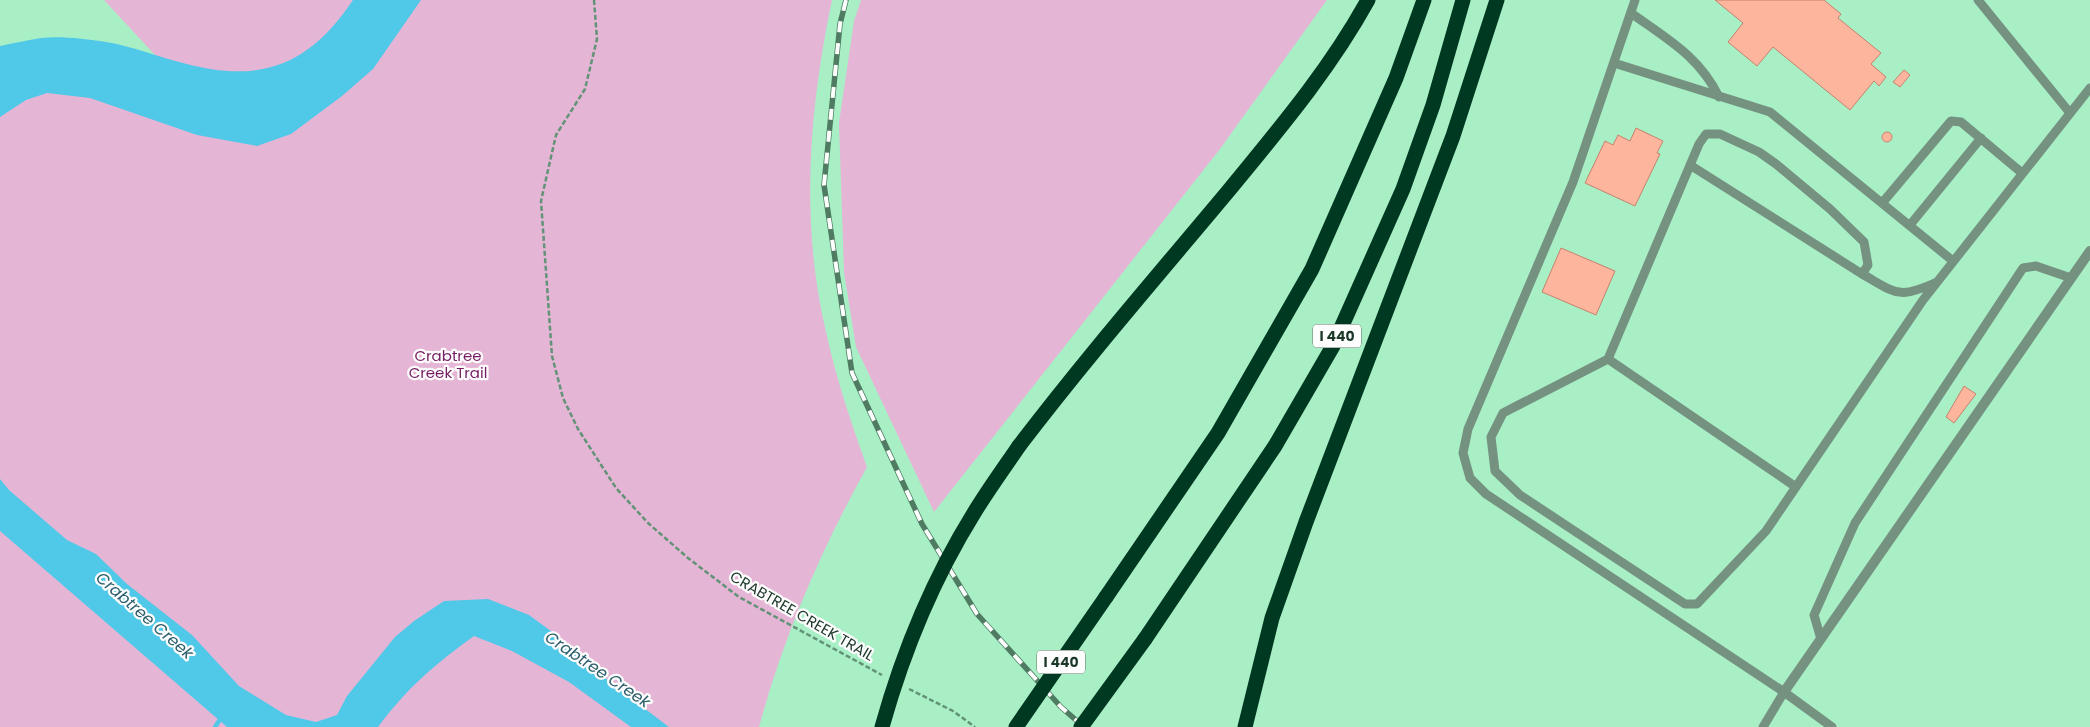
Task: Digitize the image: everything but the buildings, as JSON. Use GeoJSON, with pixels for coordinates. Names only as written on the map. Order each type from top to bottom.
{"type":"FeatureCollection","features":[{"type":"Feature","properties":{"kind":"highway"},"geometry":{"type":"LineString","coordinates":[[882,727],[896,675],[929,595],[974,513],[1019,446],[1129,308],[1299,105],[1350,32],[1368,0]]}},
{"type":"Feature","properties":{"kind":"highway","name":"I 440"},"geometry":{"type":"LineString","coordinates":[[1016,727],[1218,433],[1312,269],[1396,78],[1424,0]]}},
{"type":"Feature","properties":{"kind":"highway","name":"I 440"},"geometry":{"type":"LineString","coordinates":[[1081,727],[1145,639],[1275,446],[1333,346],[1403,190],[1433,105],[1463,0]]}},
{"type":"Feature","properties":{"kind":"highway"},"geometry":{"type":"LineString","coordinates":[[1245,726],[1275,609],[1312,505],[1453,136],[1497,0]]}},
{"type":"Feature","properties":{"kind":"street"},"geometry":{"type":"LineString","coordinates":[[1784,692],[2090,251]]}},
{"type":"Feature","properties":{"kind":"lane"},"geometry":{"type":"LineString","coordinates":[[1635,0],[1572,182],[1468,429],[1463,453],[1467,470],[1470,478],[1486,494],[1519,518],[1784,692],[1832,727]]}},
{"type":"Feature","properties":{"kind":"lane"},"geometry":{"type":"LineString","coordinates":[[1978,0],[2022,57],[2070,113]]}},
{"type":"Feature","properties":{"kind":"lane"},"geometry":{"type":"LineString","coordinates":[[1631,13],[1696,60],[1710,77],[1719,97]]}},
{"type":"Feature","properties":{"kind":"lane"},"geometry":{"type":"LineString","coordinates":[[1614,63],[1770,112],[1883,202],[1953,261]]}},
{"type":"Feature","properties":{"kind":"lane"},"geometry":{"type":"LineString","coordinates":[[1862,274],[1868,265],[1864,242],[1830,209],[1759,152],[1720,134],[1706,134],[1699,144],[1608,359],[1503,413],[1491,436],[1495,471],[1520,495],[1686,604],[1697,604],[1766,531],[1937,282],[2090,88]]}},
{"type":"Feature","properties":{"kind":"lane"},"geometry":{"type":"LineString","coordinates":[[1883,202],[1951,121],[1961,122],[2022,173]]}},
{"type":"Feature","properties":{"kind":"lane"},"geometry":{"type":"LineString","coordinates":[[1910,225],[1981,138]]}},
{"type":"Feature","properties":{"kind":"lane"},"geometry":{"type":"LineString","coordinates":[[1690,165],[1862,274],[1897,293],[1918,291],[1937,282]]}},
{"type":"Feature","properties":{"kind":"lane"},"geometry":{"type":"LineString","coordinates":[[1821,639],[1814,615],[1855,523],[2023,268],[2036,266],[2071,278]]}},
{"type":"Feature","properties":{"kind":"lane"},"geometry":{"type":"LineString","coordinates":[[1608,359],[1796,487]]}},
{"type":"Feature","properties":{"kind":"lane"},"geometry":{"type":"LineString","coordinates":[[1763,727],[1784,692]]}},
{"type":"Feature","properties":{"kind":"path","name":"CRABTREE CREEK TRAIL"},"geometry":{"type":"LineString","coordinates":[[594,0],[598,39],[585,89],[556,135],[541,200],[552,356],[563,398],[578,429],[616,488],[648,523],[688,558],[739,597],[882,675]]}},
{"type":"Feature","properties":{"kind":"path"},"geometry":{"type":"LineString","coordinates":[[909,689],[953,712],[975,727]]}},
{"type":"Feature","properties":{"kind":"green space","name":"Crabtree Creek Trail"},"geometry":{"type":"Polygon","coordinates":[[[104,0],[832,0],[824,41],[813,124],[810,207],[813,249],[818,291],[830,349],[844,400],[867,467],[834,530],[805,594],[780,659],[759,727],[0,727],[0,65],[192,95],[104,0]]]}},
{"type":"Feature","properties":{"kind":"green space"},"geometry":{"type":"Polygon","coordinates":[[[861,0],[1327,0],[1220,149],[934,512],[856,347],[844,272],[839,123],[854,21],[861,0]]]}},
{"type":"Feature","properties":{"kind":"water"},"geometry":{"type":"Polygon","coordinates":[[[353,0],[421,0],[373,69],[342,96],[291,134],[257,146],[197,135],[90,98],[47,93],[26,100],[0,117],[0,46],[41,38],[82,39],[116,44],[174,61],[211,69],[259,70],[280,64],[300,54],[319,41],[336,23],[353,0]]]}},
{"type":"Feature","properties":{"kind":"water","name":"Crabtree Creek"},"geometry":{"type":"Polygon","coordinates":[[[0,479],[9,490],[67,540],[96,554],[127,584],[192,635],[239,686],[286,715],[316,722],[337,715],[347,696],[395,637],[414,621],[444,601],[488,599],[529,615],[566,642],[611,683],[669,727],[631,727],[569,682],[512,651],[474,636],[422,677],[378,727],[227,727],[0,531],[0,479]]]}},
{"type":"Feature","properties":{"kind":"waterway"},"geometry":{"type":"LineString","coordinates":[[215,727],[221,718]]}},
{"type":"Feature","properties":{"kind":"railway"},"geometry":{"type":"LineString","coordinates":[[846,0],[840,24],[824,185],[852,373],[922,524],[977,614],[1061,707],[1084,727]]}}]}
